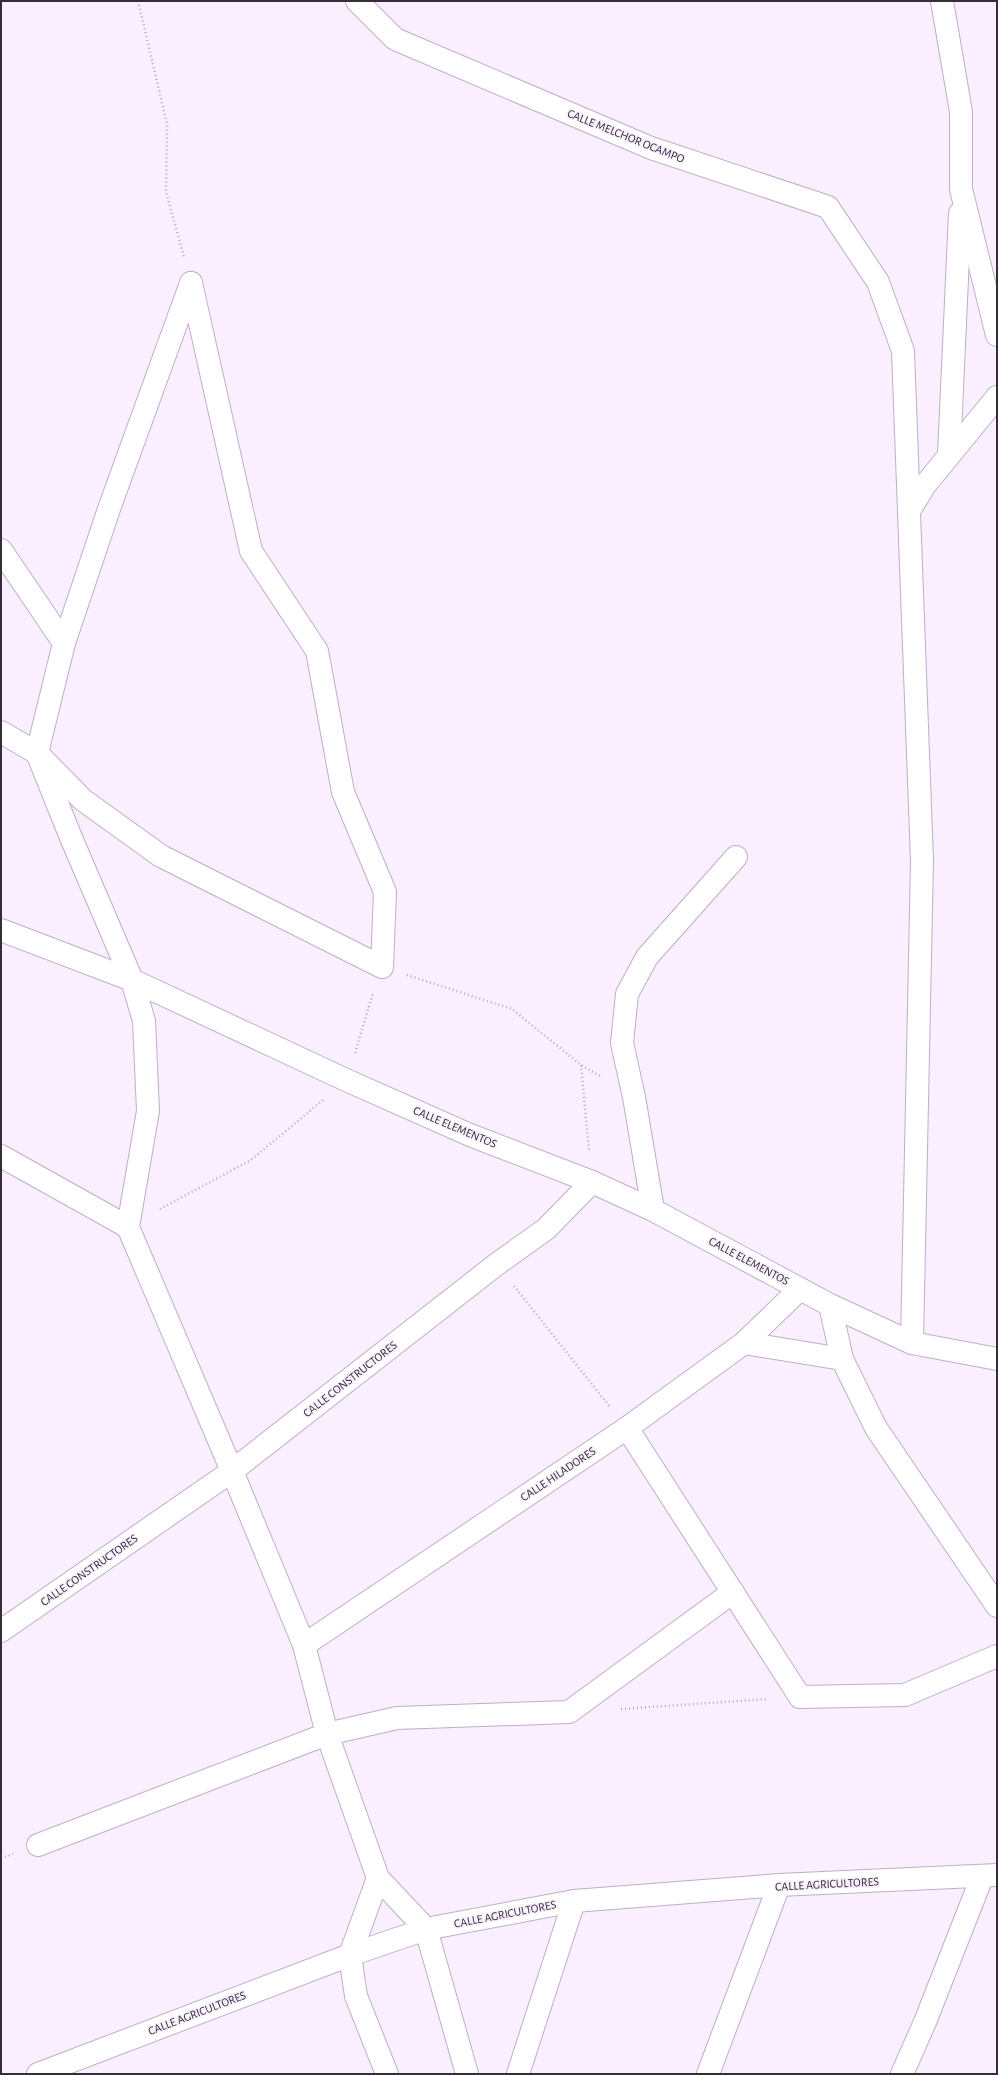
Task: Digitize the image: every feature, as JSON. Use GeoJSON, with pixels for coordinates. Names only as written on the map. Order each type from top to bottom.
{"type":"FeatureCollection","features":[{"type":"Feature","properties":{"kind":"street","name":"CALLE MELCHOR OCAMPO"},"geometry":{"type":"LineString","coordinates":[[357,1],[395,39],[651,148],[828,207],[878,282],[903,351],[922,861],[912,1343]]}},
{"type":"Feature","properties":{"kind":"street"},"geometry":{"type":"LineString","coordinates":[[942,1],[962,112],[961,189],[949,455]]}},
{"type":"Feature","properties":{"kind":"street"},"geometry":{"type":"LineString","coordinates":[[961,189],[997,335]]}},
{"type":"Feature","properties":{"kind":"street"},"geometry":{"type":"LineString","coordinates":[[191,283],[110,506],[64,643],[37,753],[72,840],[132,980],[144,1021],[148,1111],[128,1227],[232,1470],[304,1645],[327,1734],[378,1878],[426,1929],[466,2074]]}},
{"type":"Feature","properties":{"kind":"street"},"geometry":{"type":"LineString","coordinates":[[1,732],[37,753],[83,800],[161,856],[382,966],[385,892],[343,792],[317,652],[251,551],[191,283]]}},
{"type":"Feature","properties":{"kind":"street"},"geometry":{"type":"LineString","coordinates":[[908,511],[949,455],[997,397]]}},
{"type":"Feature","properties":{"kind":"street"},"geometry":{"type":"LineString","coordinates":[[1,550],[64,643]]}},
{"type":"Feature","properties":{"kind":"street"},"geometry":{"type":"LineString","coordinates":[[653,1210],[634,1097],[622,1043],[627,994],[647,957],[736,857]]}},
{"type":"Feature","properties":{"kind":"street","name":"CALLE ELEMENTOS"},"geometry":{"type":"LineString","coordinates":[[1,930],[132,980],[346,1080],[470,1135],[592,1182],[653,1210],[830,1305],[912,1343],[997,1359]]}},
{"type":"Feature","properties":{"kind":"street"},"geometry":{"type":"LineString","coordinates":[[1,1156],[128,1227]]}},
{"type":"Feature","properties":{"kind":"street","name":"CALLE CONSTRUCTORES"},"geometry":{"type":"LineString","coordinates":[[1,1631],[232,1470],[497,1264],[546,1230],[592,1182]]}},
{"type":"Feature","properties":{"kind":"street","name":"CALLE HILADORES"},"geometry":{"type":"LineString","coordinates":[[304,1645],[627,1428],[744,1343],[800,1289]]}},
{"type":"Feature","properties":{"kind":"street"},"geometry":{"type":"LineString","coordinates":[[830,1305],[842,1359],[876,1428],[997,1606]]}},
{"type":"Feature","properties":{"kind":"street"},"geometry":{"type":"LineString","coordinates":[[744,1343],[842,1359]]}},
{"type":"Feature","properties":{"kind":"street"},"geometry":{"type":"LineString","coordinates":[[627,1428],[800,1698],[905,1695],[997,1656]]}},
{"type":"Feature","properties":{"kind":"street"},"geometry":{"type":"LineString","coordinates":[[38,1844],[327,1734],[397,1718],[569,1712],[733,1592]]}},
{"type":"Feature","properties":{"kind":"street"},"geometry":{"type":"LineString","coordinates":[[902,2074],[990,1876]]}},
{"type":"Feature","properties":{"kind":"street","name":"CALLE AGRICULTORES"},"geometry":{"type":"LineString","coordinates":[[38,2074],[350,1954],[426,1929],[574,1900],[779,1885],[990,1876]]}},
{"type":"Feature","properties":{"kind":"street"},"geometry":{"type":"LineString","coordinates":[[378,1878],[350,1954],[356,1996],[387,2074]]}},
{"type":"Feature","properties":{"kind":"street"},"geometry":{"type":"LineString","coordinates":[[708,2074],[779,1885]]}},
{"type":"Feature","properties":{"kind":"street"},"geometry":{"type":"LineString","coordinates":[[518,2074],[574,1900]]}},
{"type":"Feature","properties":{"kind":"path"},"geometry":{"type":"LineString","coordinates":[[138,1],[167,124],[166,192],[191,283]]}},
{"type":"Feature","properties":{"kind":"path"},"geometry":{"type":"LineString","coordinates":[[128,1227],[251,1160],[346,1080],[382,966],[512,1009],[581,1064],[634,1097]]}},
{"type":"Feature","properties":{"kind":"path"},"geometry":{"type":"LineString","coordinates":[[581,1064],[592,1182]]}},
{"type":"Feature","properties":{"kind":"path"},"geometry":{"type":"LineString","coordinates":[[497,1264],[627,1428]]}},
{"type":"Feature","properties":{"kind":"path"},"geometry":{"type":"LineString","coordinates":[[615,1709],[800,1698]]}}]}
